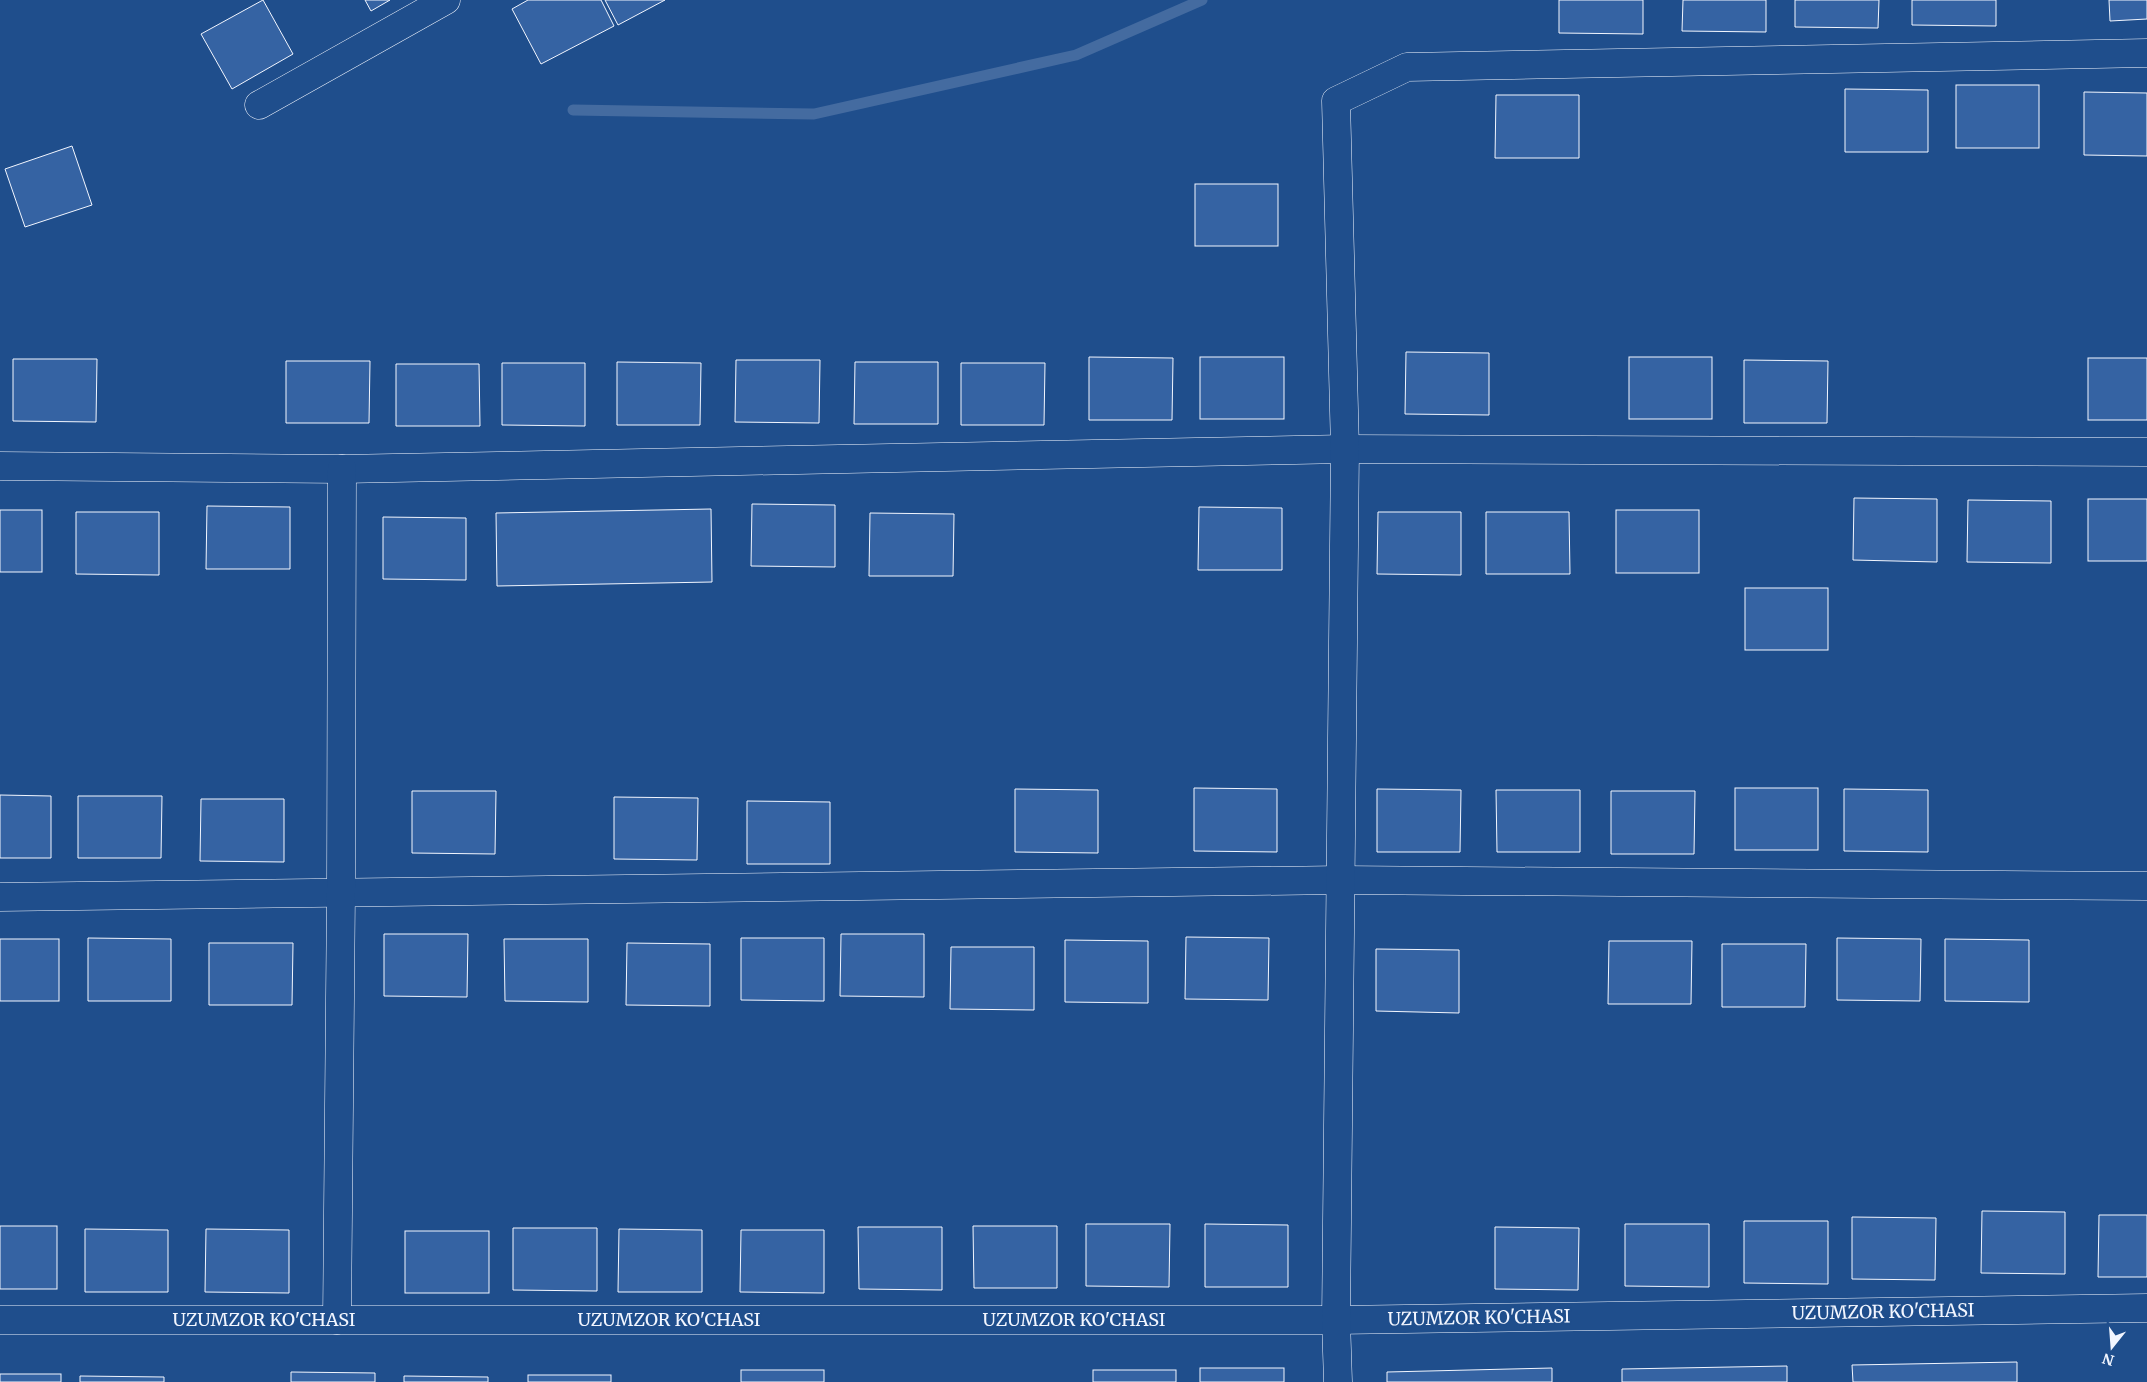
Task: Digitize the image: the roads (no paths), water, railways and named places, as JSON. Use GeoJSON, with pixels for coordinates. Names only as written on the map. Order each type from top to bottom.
{"type":"FeatureCollection","features":[{"type":"Feature","properties":{"kind":"street"},"geometry":{"type":"LineString","coordinates":[[259,105],[446,0]]}},
{"type":"Feature","properties":{"kind":"street"},"geometry":{"type":"LineString","coordinates":[[1338,1382],[1336,1320],[1345,449],[1336,101],[1406,67],[2147,53]]}},
{"type":"Feature","properties":{"kind":"street"},"geometry":{"type":"LineString","coordinates":[[0,466],[342,469],[1345,449],[2147,452]]}},
{"type":"Feature","properties":{"kind":"street"},"geometry":{"type":"LineString","coordinates":[[337,1320],[342,469]]}},
{"type":"Feature","properties":{"kind":"street"},"geometry":{"type":"LineString","coordinates":[[0,897],[1340,880],[2147,886]]}},
{"type":"Feature","properties":{"kind":"street","name":"UZUMZOR KO'CHASI"},"geometry":{"type":"LineString","coordinates":[[0,1320],[1336,1320],[2147,1308]]}},
{"type":"Feature","properties":{"kind":"waterway"},"geometry":{"type":"LineString","coordinates":[[573,110],[814,114],[1076,55],[1202,0]]}}]}
